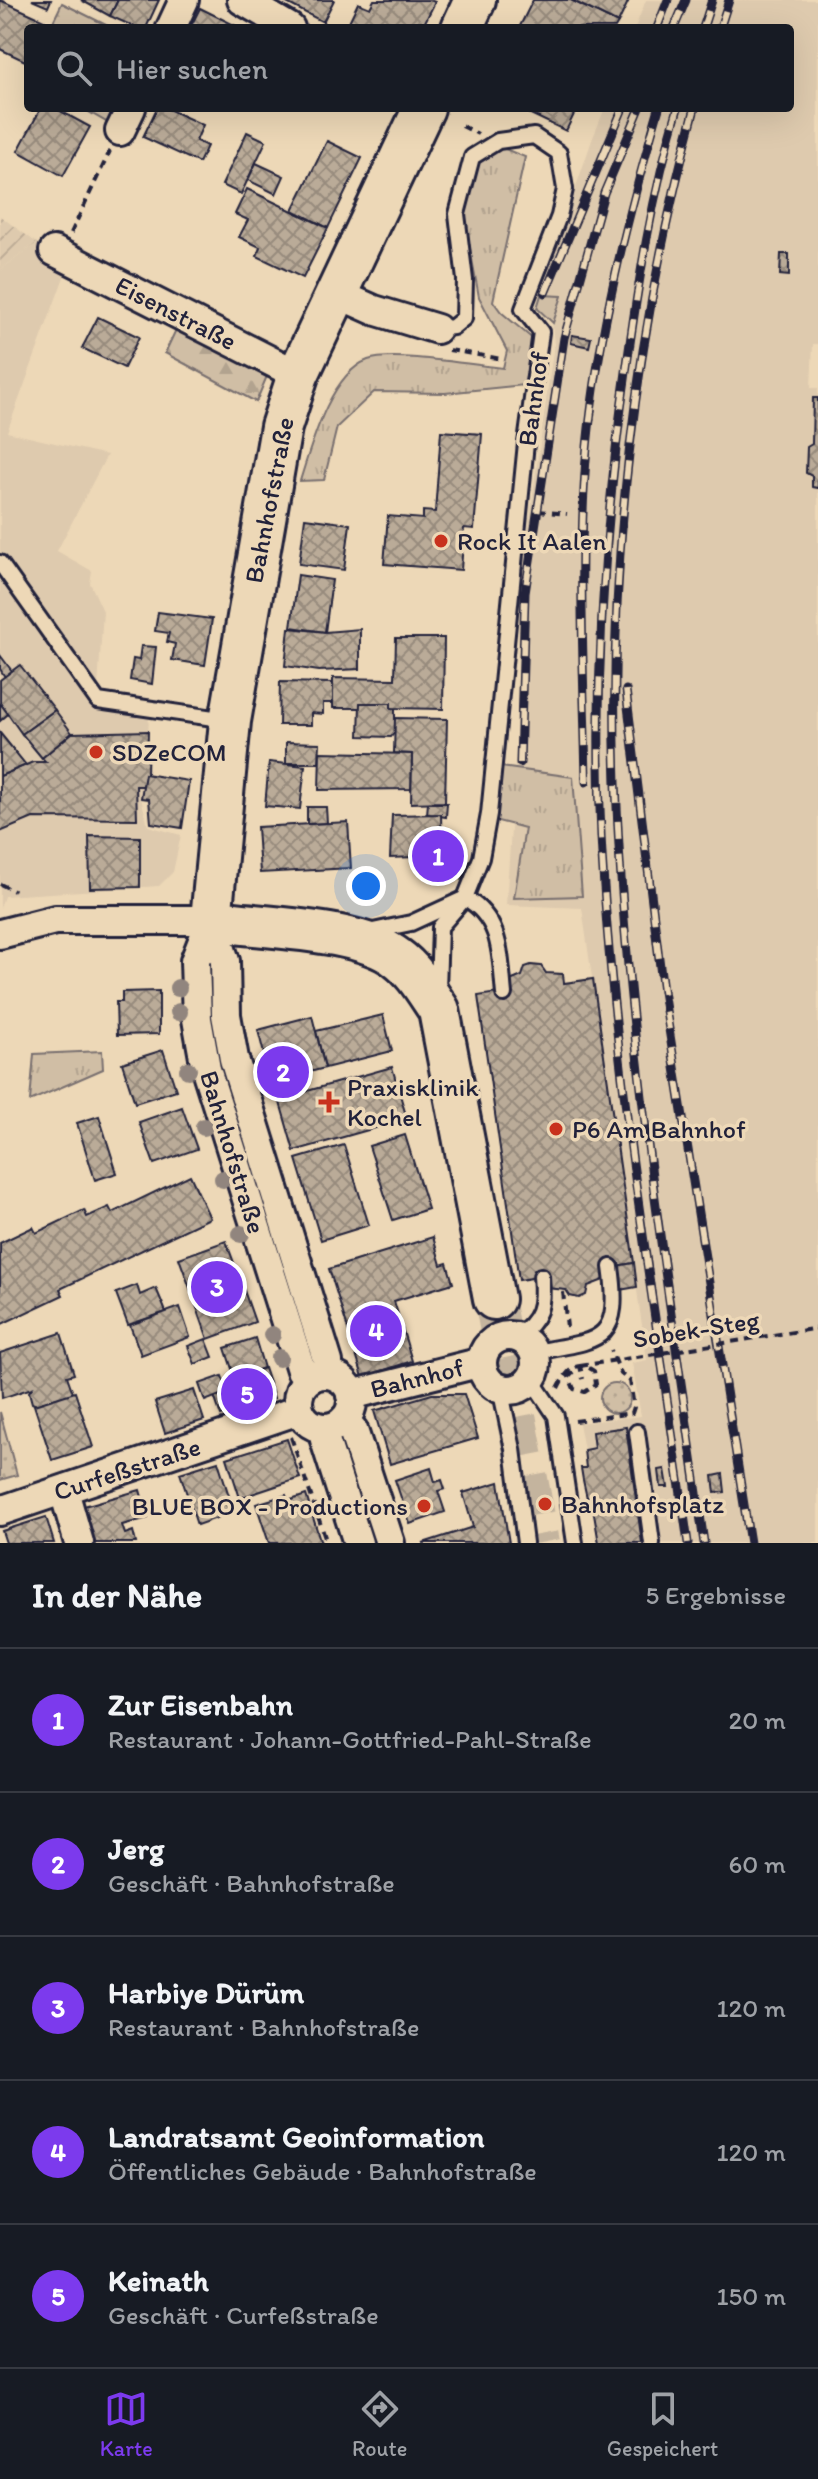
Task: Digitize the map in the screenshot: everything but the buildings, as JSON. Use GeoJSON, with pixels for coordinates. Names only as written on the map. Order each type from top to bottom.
{"type":"FeatureCollection","features":[{"type":"Feature","properties":{"kind":"main road"},"geometry":{"type":"LineString","coordinates":[[464,24],[475,0]]}},
{"type":"Feature","properties":{"kind":"main road","name":"Bahnhofstraße"},"geometry":{"type":"LineString","coordinates":[[211,920],[230,721],[270,478],[298,375],[422,112]]}},
{"type":"Feature","properties":{"kind":"main road"},"geometry":{"type":"LineString","coordinates":[[211,920],[344,937],[394,955],[413,972],[439,1010],[494,1299]]}},
{"type":"Feature","properties":{"kind":"street"},"geometry":{"type":"LineString","coordinates":[[173,24],[184,0]]}},
{"type":"Feature","properties":{"kind":"street"},"geometry":{"type":"LineString","coordinates":[[242,0],[283,24]]}},
{"type":"Feature","properties":{"kind":"street","name":"Eisenstraße"},"geometry":{"type":"LineString","coordinates":[[57,252],[298,375]]}},
{"type":"Feature","properties":{"kind":"street"},"geometry":{"type":"LineString","coordinates":[[336,293],[387,315],[437,329]]}},
{"type":"Feature","properties":{"kind":"street"},"geometry":{"type":"LineString","coordinates":[[0,934],[55,920],[211,920]]}},
{"type":"Feature","properties":{"kind":"street","name":"Bahnhofstraße"},"geometry":{"type":"LineString","coordinates":[[211,920],[195,961],[197,1019],[206,1069],[301,1370],[343,1380],[340,1414],[353,1430],[390,1543]]}},
{"type":"Feature","properties":{"kind":"street","name":"Bahnhof"},"geometry":{"type":"LineString","coordinates":[[340,1414],[482,1362],[493,1341],[527,1356],[520,1388],[500,1388],[487,1378],[482,1362]]}},
{"type":"Feature","properties":{"kind":"street"},"geometry":{"type":"LineString","coordinates":[[291,1413],[298,1397],[318,1376]]}},
{"type":"Feature","properties":{"kind":"street","name":"Bahnhofstraße"},"geometry":{"type":"LineString","coordinates":[[291,1413],[309,1423],[340,1414]]}},
{"type":"Feature","properties":{"kind":"street","name":"Curfeßstraße"},"geometry":{"type":"LineString","coordinates":[[0,1511],[291,1413]]}},
{"type":"Feature","properties":{"kind":"street"},"geometry":{"type":"LineString","coordinates":[[340,1414],[325,1440],[358,1543]]}},
{"type":"Feature","properties":{"kind":"street"},"geometry":{"type":"LineString","coordinates":[[64,1491],[79,1543]]}},
{"type":"Feature","properties":{"kind":"lane","name":"Bahnhof"},"geometry":{"type":"LineString","coordinates":[[437,329],[453,327],[464,318],[465,280],[457,214],[472,157],[498,141],[534,136],[559,153],[565,189],[559,216],[523,309],[541,332],[489,814],[481,858],[465,898],[440,927],[436,961],[439,1010]]}},
{"type":"Feature","properties":{"kind":"lane"},"geometry":{"type":"LineString","coordinates":[[0,563],[98,701],[230,721]]}},
{"type":"Feature","properties":{"kind":"lane"},"geometry":{"type":"LineString","coordinates":[[344,937],[411,923],[465,898],[481,906],[491,919],[500,944],[504,994]]}},
{"type":"Feature","properties":{"kind":"lane"},"geometry":{"type":"LineString","coordinates":[[527,1356],[589,1342],[604,1333],[614,1317],[611,1267]]}},
{"type":"Feature","properties":{"kind":"lane"},"geometry":{"type":"LineString","coordinates":[[541,1276],[542,1311],[530,1327],[527,1356],[557,1423],[575,1543]]}},
{"type":"Feature","properties":{"kind":"lane","name":"Bahnhof"},"geometry":{"type":"LineString","coordinates":[[500,1388],[513,1449],[525,1543]]}},
{"type":"Feature","properties":{"kind":"lane"},"geometry":{"type":"LineString","coordinates":[[637,1432],[652,1543]]}},
{"type":"Feature","properties":{"kind":"path"},"geometry":{"type":"LineString","coordinates":[[57,252],[126,120]]}},
{"type":"Feature","properties":{"kind":"path"},"geometry":{"type":"LineString","coordinates":[[462,126],[479,134]]}},
{"type":"Feature","properties":{"kind":"path"},"geometry":{"type":"LineString","coordinates":[[437,329],[447,350],[502,359]]}},
{"type":"Feature","properties":{"kind":"path"},"geometry":{"type":"LineString","coordinates":[[521,504],[537,511],[567,514]]}},
{"type":"Feature","properties":{"kind":"path"},"geometry":{"type":"LineString","coordinates":[[0,884],[14,891]]}},
{"type":"Feature","properties":{"kind":"path"},"geometry":{"type":"LineString","coordinates":[[562,1289],[569,1346]]}},
{"type":"Feature","properties":{"kind":"path","name":"Sobek-Steg"},"geometry":{"type":"LineString","coordinates":[[565,1373],[582,1366],[818,1328]]}},
{"type":"Feature","properties":{"kind":"path"},"geometry":{"type":"LineString","coordinates":[[557,1423],[632,1413],[630,1381],[621,1374],[604,1333]]}},
{"type":"Feature","properties":{"kind":"path"},"geometry":{"type":"LineString","coordinates":[[582,1366],[594,1371],[596,1380],[593,1388],[585,1392],[574,1389],[570,1382],[571,1373],[582,1366]]}},
{"type":"Feature","properties":{"kind":"path"},"geometry":{"type":"LineString","coordinates":[[291,1413],[301,1461],[327,1543]]}},
{"type":"Feature","properties":{"kind":"shaded area"},"geometry":{"type":"Polygon","coordinates":[[[646,0],[818,0],[818,344],[813,344],[811,388],[818,388],[818,1543],[642,1543],[626,1428],[593,1432],[594,1448],[584,1450],[579,1423],[641,1416],[632,1363],[647,1360],[582,908],[506,905],[518,724],[521,580],[554,344],[547,271],[592,140],[603,112],[794,112],[794,24],[637,24],[646,0]]]}},
{"type":"Feature","properties":{"kind":"shaded area"},"geometry":{"type":"Polygon","coordinates":[[[0,216],[37,243],[0,270],[0,216]]]}},
{"type":"Feature","properties":{"kind":"shaded area"},"geometry":{"type":"Polygon","coordinates":[[[37,243],[68,266],[7,432],[107,455],[57,551],[92,571],[90,583],[103,611],[97,703],[149,713],[147,775],[141,798],[148,826],[181,835],[173,872],[159,886],[4,896],[0,908],[0,776],[26,765],[0,733],[0,270],[37,243]]]}},
{"type":"Feature","properties":{"kind":"green space"},"geometry":{"type":"Polygon","coordinates":[[[62,3],[104,24],[52,24],[62,3]]]}},
{"type":"Feature","properties":{"kind":"green space"},"geometry":{"type":"Polygon","coordinates":[[[89,112],[116,112],[110,124],[89,112]]]}},
{"type":"Feature","properties":{"kind":"green space"},"geometry":{"type":"Polygon","coordinates":[[[495,145],[525,157],[493,301],[501,312],[534,340],[524,385],[445,393],[374,392],[337,427],[324,480],[300,481],[316,431],[333,395],[355,368],[368,360],[414,358],[503,368],[507,351],[479,297],[464,216],[478,163],[495,145]]]}},
{"type":"Feature","properties":{"kind":"green space"},"geometry":{"type":"Polygon","coordinates":[[[541,295],[562,296],[553,323],[537,308],[541,295]]]}},
{"type":"Feature","properties":{"kind":"green space"},"geometry":{"type":"Polygon","coordinates":[[[179,323],[270,369],[256,402],[165,353],[179,323]]]}},
{"type":"Feature","properties":{"kind":"green space"},"geometry":{"type":"Polygon","coordinates":[[[501,767],[573,777],[582,896],[514,898],[525,828],[494,820],[501,767]]]}},
{"type":"Feature","properties":{"kind":"green space"},"geometry":{"type":"Polygon","coordinates":[[[102,1051],[103,1069],[30,1101],[34,1054],[102,1051]]]}},
{"type":"Feature","properties":{"kind":"green space"},"geometry":{"type":"Polygon","coordinates":[[[615,1383],[626,1387],[630,1398],[626,1409],[615,1413],[604,1409],[600,1398],[604,1387],[615,1383]]]}},
{"type":"Feature","properties":{"kind":"green space"},"geometry":{"type":"Polygon","coordinates":[[[0,1412],[17,1475],[0,1480],[0,1412]]]}},
{"type":"Feature","properties":{"kind":"tunnel"},"geometry":{"type":"LineString","coordinates":[[494,1299],[540,1543]]}},
{"type":"Feature","properties":{"kind":"railway"},"geometry":{"type":"LineString","coordinates":[[659,24],[668,0]]}},
{"type":"Feature","properties":{"kind":"railway"},"geometry":{"type":"LineString","coordinates":[[676,24],[686,0]]}},
{"type":"Feature","properties":{"kind":"railway"},"geometry":{"type":"LineString","coordinates":[[704,24],[712,0]]}},
{"type":"Feature","properties":{"kind":"railway"},"geometry":{"type":"LineString","coordinates":[[721,24],[729,0]]}},
{"type":"Feature","properties":{"kind":"railway"},"geometry":{"type":"LineString","coordinates":[[545,293],[621,112]]}},
{"type":"Feature","properties":{"kind":"railway"},"geometry":{"type":"LineString","coordinates":[[520,763],[525,593],[564,338],[604,193],[638,112]]}},
{"type":"Feature","properties":{"kind":"railway"},"geometry":{"type":"LineString","coordinates":[[586,782],[582,573],[587,447],[598,361],[615,276],[658,112]]}},
{"type":"Feature","properties":{"kind":"railway"},"geometry":{"type":"LineString","coordinates":[[677,112],[647,239],[618,430],[603,603],[599,778],[607,925],[625,1102],[688,1543]]}},
{"type":"Feature","properties":{"kind":"railway"},"geometry":{"type":"LineString","coordinates":[[694,112],[656,279],[629,454],[616,631],[615,719],[617,807],[630,992],[664,1268],[704,1543]]}},
{"type":"Feature","properties":{"kind":"railway"},"geometry":{"type":"LineString","coordinates":[[626,690],[663,991],[750,1543]]}},
{"type":"Feature","properties":{"kind":"place","name":"Rock It Aalen"},"geometry":{"type":"Point","coordinates":[441,541]}},
{"type":"Feature","properties":{"kind":"place","name":"SDZeCOM"},"geometry":{"type":"Point","coordinates":[96,752]}},
{"type":"Feature","properties":{"kind":"place","name":"Zur Eisenbahn"},"geometry":{"type":"Point","coordinates":[438,856]}},
{"type":"Feature","properties":{"kind":"place","name":"Jerg"},"geometry":{"type":"Point","coordinates":[283,1072]}},
{"type":"Feature","properties":{"kind":"place","name":"Praxisklinik Kochel"},"geometry":{"type":"Point","coordinates":[329,1102]}},
{"type":"Feature","properties":{"kind":"place","name":"P6 Am Bahnhof"},"geometry":{"type":"Point","coordinates":[556,1129]}},
{"type":"Feature","properties":{"kind":"place","name":"Harbiye Dürüm"},"geometry":{"type":"Point","coordinates":[217,1287]}},
{"type":"Feature","properties":{"kind":"place","name":"Landratsamt Geoinformation"},"geometry":{"type":"Point","coordinates":[376,1331]}},
{"type":"Feature","properties":{"kind":"place","name":"Keinath"},"geometry":{"type":"Point","coordinates":[247,1394]}},
{"type":"Feature","properties":{"kind":"place","name":"Bahnhofsplatz"},"geometry":{"type":"Point","coordinates":[545,1504]}},
{"type":"Feature","properties":{"kind":"place","name":"BLUE BOX - Productions"},"geometry":{"type":"Point","coordinates":[424,1506]}}]}
